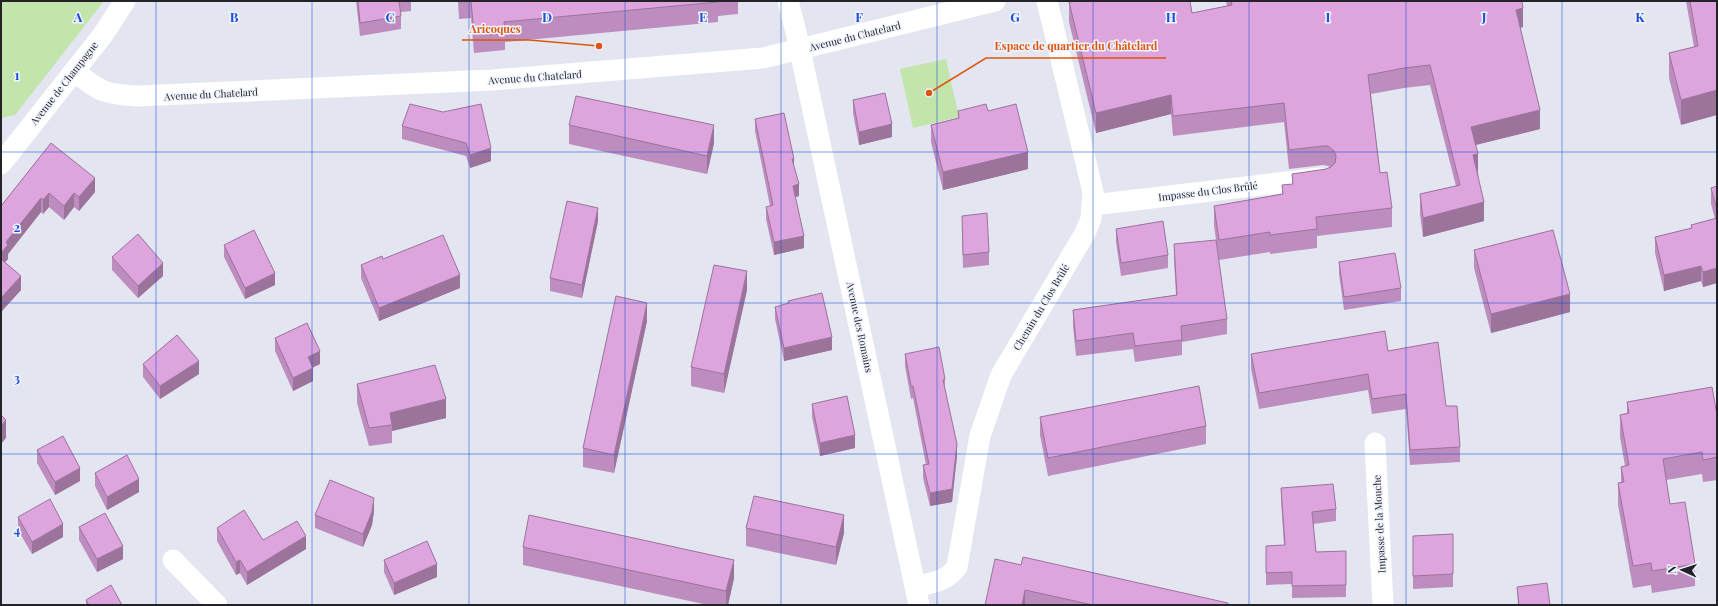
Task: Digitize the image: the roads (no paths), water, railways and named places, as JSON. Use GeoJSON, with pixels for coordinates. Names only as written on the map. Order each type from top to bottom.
{"type":"FeatureCollection","features":[{"type":"Feature","properties":{"kind":"street","name":"Avenue de Champagne"},"geometry":{"type":"LineString","coordinates":[[1,164],[115,18],[125,1]]}},
{"type":"Feature","properties":{"kind":"street","name":"Avenue des Romains"},"geometry":{"type":"LineString","coordinates":[[788,1],[800,50],[917,596]]}},
{"type":"Feature","properties":{"kind":"street","name":"Avenue du Chatelard"},"geometry":{"type":"LineString","coordinates":[[74,71],[101,91],[113,94],[161,96],[523,78],[757,59],[800,50],[995,1]]}},
{"type":"Feature","properties":{"kind":"street","name":"Chemin du Clos Brûlé"},"geometry":{"type":"LineString","coordinates":[[917,596],[952,574],[957,567],[980,436],[1001,375],[1085,233],[1090,219],[1093,192],[1047,1]]}},
{"type":"Feature","properties":{"kind":"street","name":"Impasse du Clos Brûlé"},"geometry":{"type":"LineString","coordinates":[[1092,205],[1324,177]]}},
{"type":"Feature","properties":{"kind":"street","name":"Impasse de la Mouche"},"geometry":{"type":"LineString","coordinates":[[1375,443],[1383,605]]}},
{"type":"Feature","properties":{"kind":"street"},"geometry":{"type":"LineString","coordinates":[[173,560],[217,605]]}},
{"type":"Feature","properties":{"kind":"place","name":"Aricoques"},"geometry":{"type":"Point","coordinates":[599,46]}},
{"type":"Feature","properties":{"kind":"place","name":"Espace de quartier du Châtelard"},"geometry":{"type":"Point","coordinates":[929,93]}}]}
